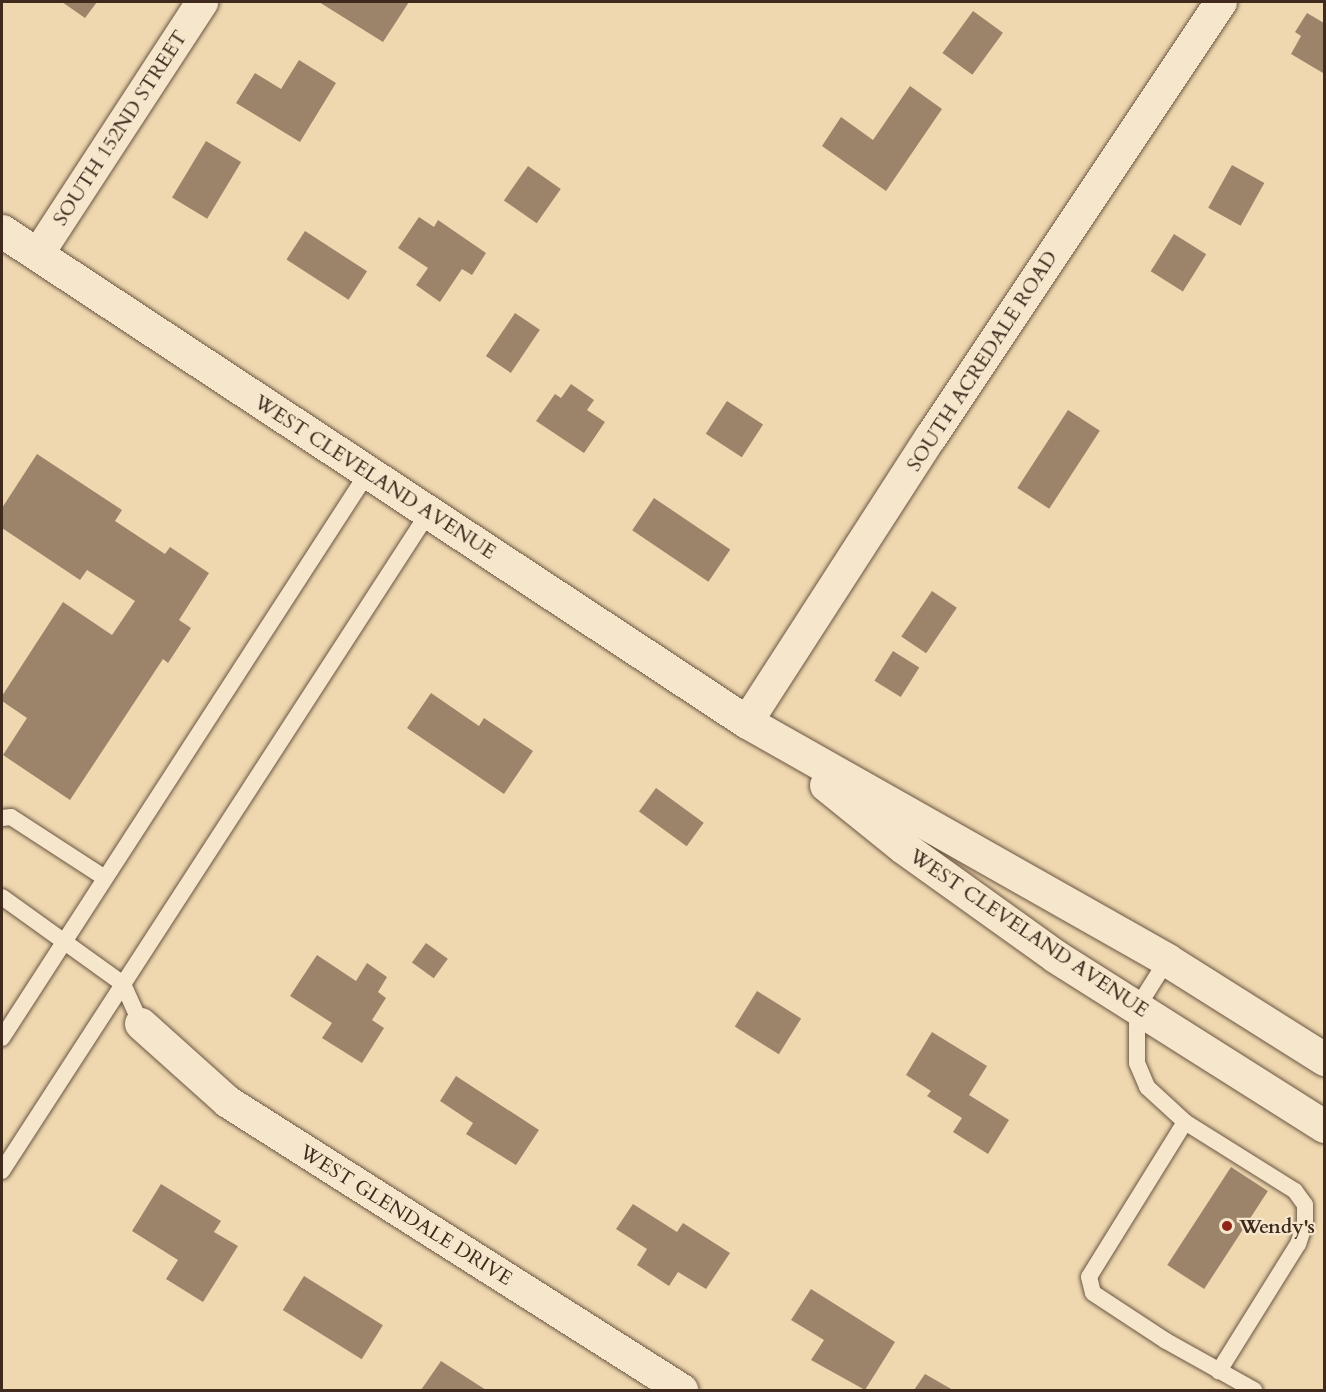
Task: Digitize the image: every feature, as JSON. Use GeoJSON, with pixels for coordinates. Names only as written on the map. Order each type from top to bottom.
{"type":"FeatureCollection","features":[{"type":"Feature","properties":{"kind":"main road","name":"WEST CLEVELAND AVENUE"},"geometry":{"type":"LineString","coordinates":[[2,231],[747,722],[1167,960],[1324,1059]]}},
{"type":"Feature","properties":{"kind":"main road","name":"WEST CLEVELAND AVENUE"},"geometry":{"type":"LineString","coordinates":[[747,722],[903,847],[1055,956],[1324,1126]]}},
{"type":"Feature","properties":{"kind":"street","name":"SOUTH 152ND STREET"},"geometry":{"type":"LineString","coordinates":[[38,254],[202,2]]}},
{"type":"Feature","properties":{"kind":"street","name":"SOUTH ACREDALE ROAD"},"geometry":{"type":"LineString","coordinates":[[747,722],[931,437],[1221,2]]}},
{"type":"Feature","properties":{"kind":"street","name":"WEST GLENDALE DRIVE"},"geometry":{"type":"LineString","coordinates":[[141,1024],[228,1102],[682,1390]]}},
{"type":"Feature","properties":{"kind":"lane"},"geometry":{"type":"LineString","coordinates":[[2,1038],[368,472]]}},
{"type":"Feature","properties":{"kind":"lane"},"geometry":{"type":"LineString","coordinates":[[2,1171],[429,512]]}},
{"type":"Feature","properties":{"kind":"lane"},"geometry":{"type":"LineString","coordinates":[[2,818],[11,817],[105,878]]}},
{"type":"Feature","properties":{"kind":"lane"},"geometry":{"type":"LineString","coordinates":[[2,897],[123,984],[141,1024]]}},
{"type":"Feature","properties":{"kind":"lane"},"geometry":{"type":"LineString","coordinates":[[1167,960],[1137,1008],[1137,1063],[1147,1087],[1185,1122],[1295,1191],[1305,1205],[1305,1223],[1298,1244],[1219,1371]]}},
{"type":"Feature","properties":{"kind":"lane"},"geometry":{"type":"LineString","coordinates":[[1185,1122],[1089,1277],[1094,1293],[1166,1341],[1254,1390]]}},
{"type":"Feature","properties":{"kind":"building"},"geometry":{"type":"Polygon","coordinates":[[[62,2],[97,2],[85,18],[62,2]]]}},
{"type":"Feature","properties":{"kind":"building"},"geometry":{"type":"Polygon","coordinates":[[[319,2],[409,2],[383,42],[319,2]]]}},
{"type":"Feature","properties":{"kind":"building"},"geometry":{"type":"Polygon","coordinates":[[[973,11],[1003,33],[972,75],[942,53],[973,11]]]}},
{"type":"Feature","properties":{"kind":"building"},"geometry":{"type":"Polygon","coordinates":[[[1307,13],[1324,23],[1323,73],[1291,54],[1301,36],[1295,32],[1307,13]]]}},
{"type":"Feature","properties":{"kind":"building"},"geometry":{"type":"Polygon","coordinates":[[[299,60],[336,83],[300,142],[236,103],[255,73],[281,89],[299,60]]]}},
{"type":"Feature","properties":{"kind":"building"},"geometry":{"type":"Polygon","coordinates":[[[910,86],[942,109],[886,191],[822,146],[841,117],[873,140],[910,86]]]}},
{"type":"Feature","properties":{"kind":"building"},"geometry":{"type":"Polygon","coordinates":[[[206,141],[241,162],[207,219],[172,198],[206,141]]]}},
{"type":"Feature","properties":{"kind":"building"},"geometry":{"type":"Polygon","coordinates":[[[1232,165],[1264,183],[1241,226],[1208,208],[1232,165]]]}},
{"type":"Feature","properties":{"kind":"building"},"geometry":{"type":"Polygon","coordinates":[[[528,166],[561,189],[537,223],[504,200],[528,166]]]}},
{"type":"Feature","properties":{"kind":"building"},"geometry":{"type":"Polygon","coordinates":[[[419,217],[434,227],[438,220],[486,253],[472,275],[462,269],[440,302],[416,285],[428,268],[398,248],[419,217]]]}},
{"type":"Feature","properties":{"kind":"building"},"geometry":{"type":"Polygon","coordinates":[[[305,231],[367,271],[349,300],[286,260],[305,231]]]}},
{"type":"Feature","properties":{"kind":"building"},"geometry":{"type":"Polygon","coordinates":[[[1174,234],[1206,254],[1183,291],[1151,271],[1174,234]]]}},
{"type":"Feature","properties":{"kind":"building"},"geometry":{"type":"Polygon","coordinates":[[[515,313],[540,330],[511,373],[486,356],[515,313]]]}},
{"type":"Feature","properties":{"kind":"building"},"geometry":{"type":"Polygon","coordinates":[[[571,384],[594,400],[587,410],[605,422],[584,453],[536,421],[555,394],[561,398],[571,384]]]}},
{"type":"Feature","properties":{"kind":"building"},"geometry":{"type":"Polygon","coordinates":[[[727,401],[763,424],[742,457],[706,434],[727,401]]]}},
{"type":"Feature","properties":{"kind":"building"},"geometry":{"type":"Polygon","coordinates":[[[1068,410],[1100,431],[1049,509],[1017,488],[1068,410]]]}},
{"type":"Feature","properties":{"kind":"building"},"geometry":{"type":"Polygon","coordinates":[[[37,454],[122,510],[115,521],[165,554],[170,547],[209,573],[179,620],[191,628],[168,663],[163,659],[70,800],[3,755],[27,718],[2,701],[2,696],[63,602],[112,635],[135,601],[87,570],[80,580],[2,528],[2,508],[37,454]]]}},
{"type":"Feature","properties":{"kind":"building"},"geometry":{"type":"Polygon","coordinates":[[[654,498],[730,549],[708,582],[632,530],[654,498]]]}},
{"type":"Feature","properties":{"kind":"building"},"geometry":{"type":"Polygon","coordinates":[[[932,591],[957,608],[926,653],[901,637],[932,591]]]}},
{"type":"Feature","properties":{"kind":"building"},"geometry":{"type":"Polygon","coordinates":[[[893,651],[919,667],[901,697],[874,681],[893,651]]]}},
{"type":"Feature","properties":{"kind":"building"},"geometry":{"type":"Polygon","coordinates":[[[431,693],[479,726],[484,718],[533,751],[504,794],[407,728],[431,693]]]}},
{"type":"Feature","properties":{"kind":"building"},"geometry":{"type":"Polygon","coordinates":[[[656,788],[704,823],[687,846],[639,811],[656,788]]]}},
{"type":"Feature","properties":{"kind":"building"},"geometry":{"type":"Polygon","coordinates":[[[426,943],[448,959],[434,978],[412,962],[426,943]]]}},
{"type":"Feature","properties":{"kind":"building"},"geometry":{"type":"Polygon","coordinates":[[[317,955],[356,981],[367,963],[387,977],[378,992],[386,998],[372,1020],[384,1028],[362,1063],[322,1038],[332,1023],[290,996],[317,955]]]}},
{"type":"Feature","properties":{"kind":"building"},"geometry":{"type":"Polygon","coordinates":[[[757,991],[801,1019],[779,1054],[735,1027],[757,991]]]}},
{"type":"Feature","properties":{"kind":"building"},"geometry":{"type":"Polygon","coordinates":[[[932,1032],[987,1066],[969,1095],[1009,1120],[988,1154],[953,1132],[962,1118],[927,1096],[931,1091],[906,1075],[932,1032]]]}},
{"type":"Feature","properties":{"kind":"building"},"geometry":{"type":"Polygon","coordinates":[[[456,1076],[539,1130],[516,1165],[466,1134],[473,1123],[440,1101],[456,1076]]]}},
{"type":"Feature","properties":{"kind":"building"},"geometry":{"type":"Polygon","coordinates":[[[1231,1167],[1268,1191],[1204,1289],[1167,1265],[1231,1167]]]}},
{"type":"Feature","properties":{"kind":"building"},"geometry":{"type":"Polygon","coordinates":[[[161,1184],[221,1221],[214,1232],[238,1246],[203,1302],[166,1279],[178,1260],[132,1231],[161,1184]]]}},
{"type":"Feature","properties":{"kind":"building"},"geometry":{"type":"Polygon","coordinates":[[[633,1204],[677,1232],[683,1223],[730,1253],[706,1289],[678,1272],[669,1286],[637,1265],[647,1249],[616,1229],[633,1204]]]}},
{"type":"Feature","properties":{"kind":"building"},"geometry":{"type":"Polygon","coordinates":[[[304,1276],[383,1325],[362,1359],[283,1310],[304,1276]]]}},
{"type":"Feature","properties":{"kind":"building"},"geometry":{"type":"Polygon","coordinates":[[[811,1289],[895,1342],[865,1390],[811,1360],[824,1340],[791,1320],[811,1289]]]}},
{"type":"Feature","properties":{"kind":"building"},"geometry":{"type":"Polygon","coordinates":[[[441,1361],[486,1390],[421,1390],[441,1361]]]}},
{"type":"Feature","properties":{"kind":"building"},"geometry":{"type":"Polygon","coordinates":[[[925,1374],[953,1390],[914,1390],[925,1374]]]}},
{"type":"Feature","properties":{"kind":"place","name":"Wendy's"},"geometry":{"type":"Point","coordinates":[1227,1226]}}]}
